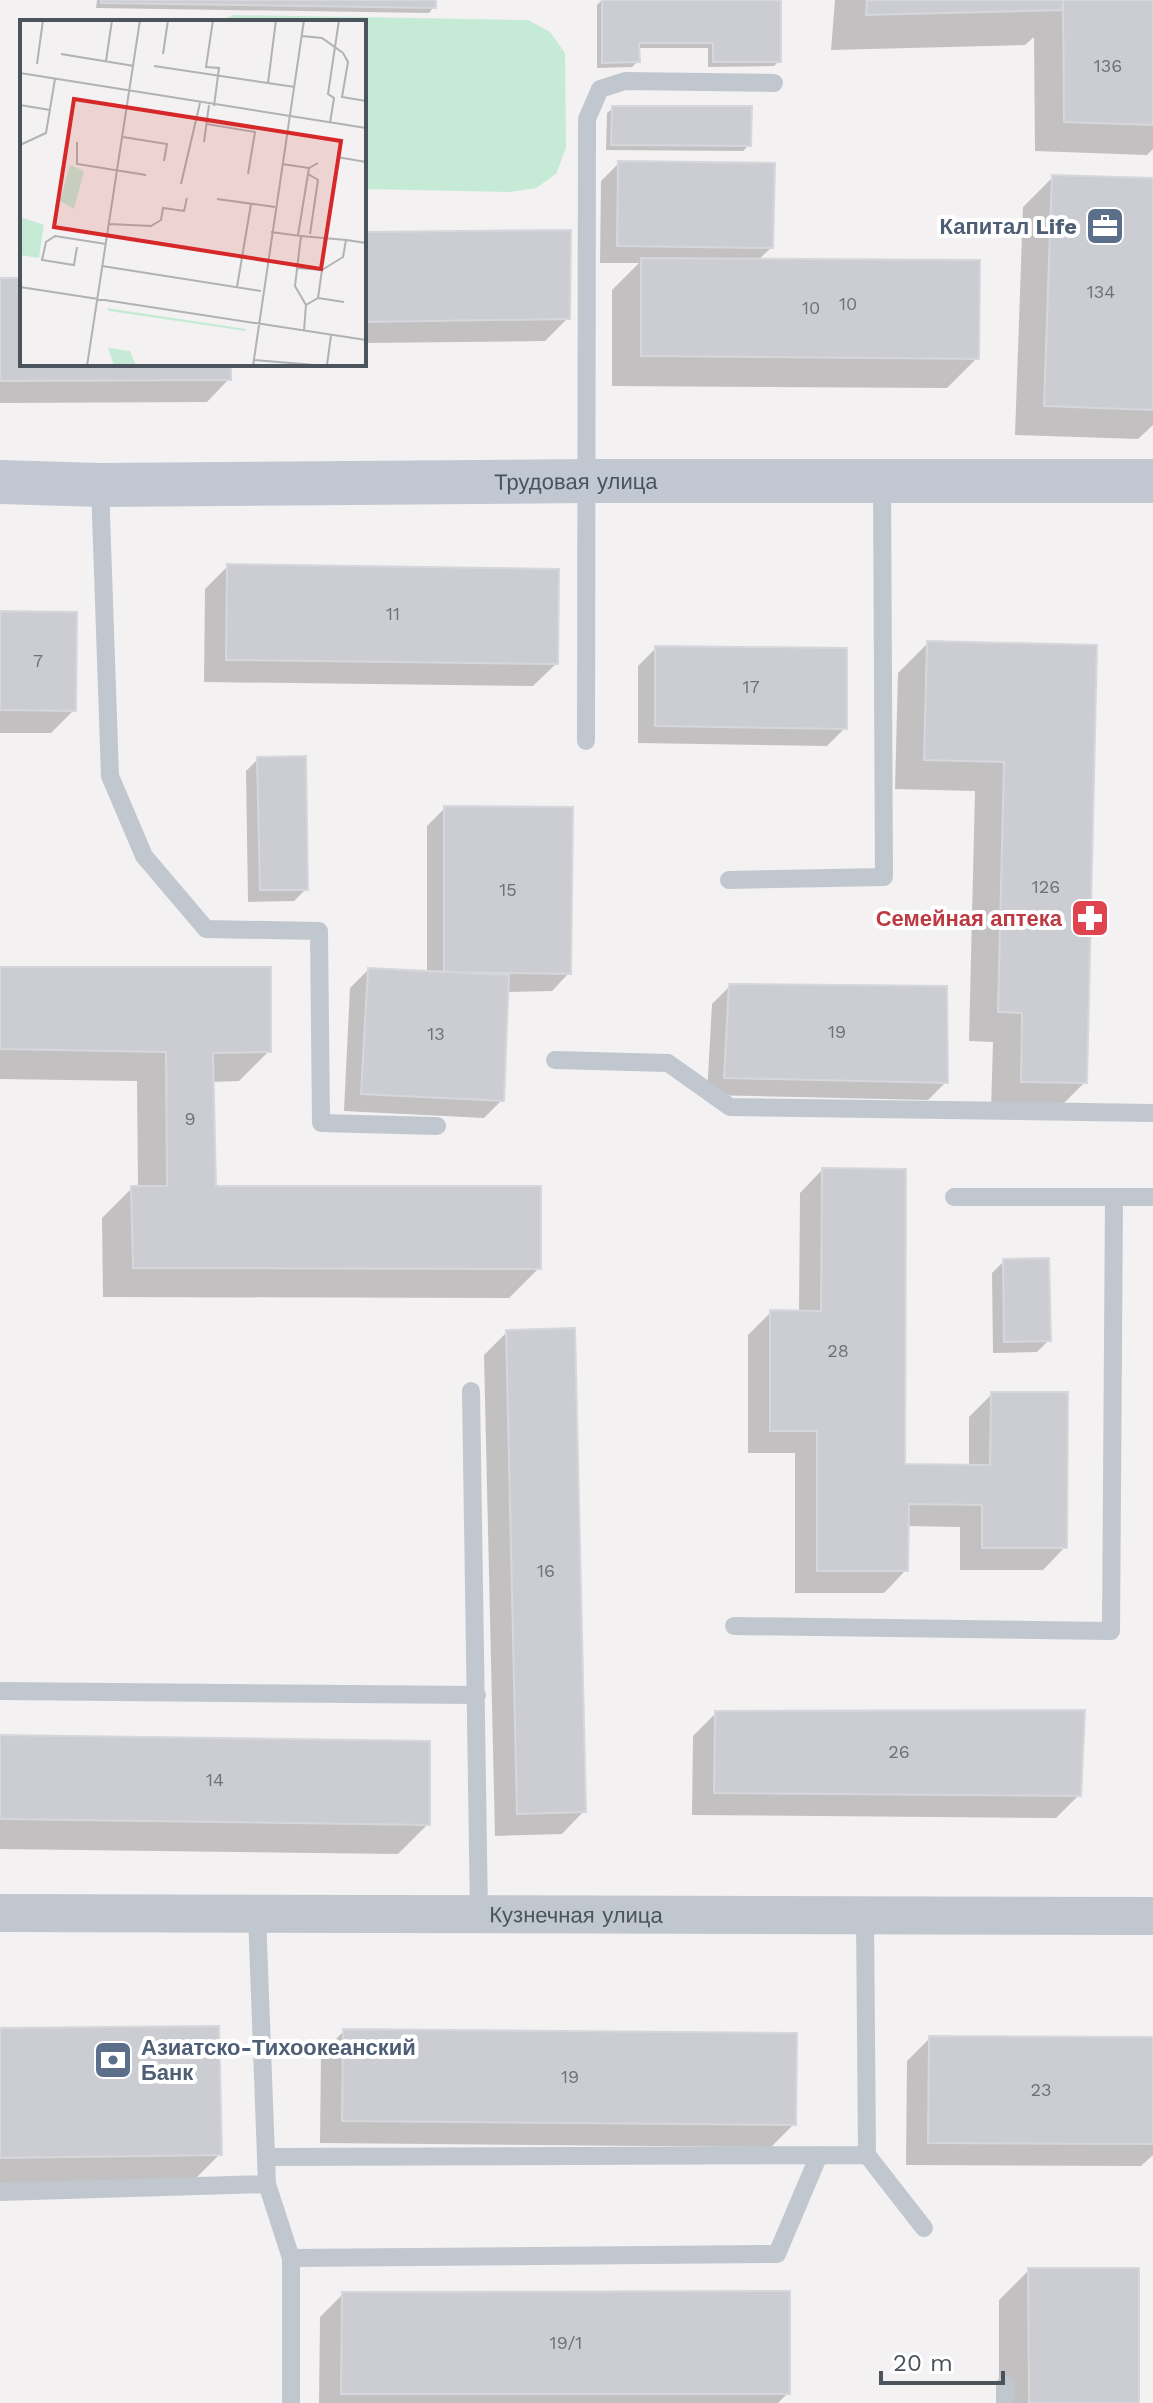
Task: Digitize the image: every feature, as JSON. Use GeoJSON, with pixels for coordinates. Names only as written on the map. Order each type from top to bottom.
{"type":"FeatureCollection","features":[{"type":"Feature","properties":{"kind":"street","name":"Трудовая улица"},"geometry":{"type":"LineString","coordinates":[[0,482],[100,485],[1153,481]]}},
{"type":"Feature","properties":{"kind":"street","name":"Кузнечная улица"},"geometry":{"type":"LineString","coordinates":[[0,1913],[1153,1916]]}},
{"type":"Feature","properties":{"kind":"lane"},"geometry":{"type":"LineString","coordinates":[[586,741],[587,119],[600,89],[625,81],[774,83]]}},
{"type":"Feature","properties":{"kind":"lane"},"geometry":{"type":"LineString","coordinates":[[729,880],[884,877],[882,481]]}},
{"type":"Feature","properties":{"kind":"lane"},"geometry":{"type":"LineString","coordinates":[[100,485],[110,776],[144,856],[206,929],[319,931],[321,1123],[437,1126]]}},
{"type":"Feature","properties":{"kind":"lane"},"geometry":{"type":"LineString","coordinates":[[555,1060],[668,1063],[730,1107],[1153,1113]]}},
{"type":"Feature","properties":{"kind":"lane"},"geometry":{"type":"LineString","coordinates":[[954,1197],[1153,1197]]}},
{"type":"Feature","properties":{"kind":"lane"},"geometry":{"type":"LineString","coordinates":[[734,1626],[1111,1631],[1114,1198]]}},
{"type":"Feature","properties":{"kind":"lane"},"geometry":{"type":"LineString","coordinates":[[471,1391],[479,1915]]}},
{"type":"Feature","properties":{"kind":"lane"},"geometry":{"type":"LineString","coordinates":[[0,1691],[477,1695]]}},
{"type":"Feature","properties":{"kind":"lane"},"geometry":{"type":"LineString","coordinates":[[257,1915],[267,2184],[291,2258],[291,2403]]}},
{"type":"Feature","properties":{"kind":"lane"},"geometry":{"type":"LineString","coordinates":[[865,1916],[867,2155],[924,2228]]}},
{"type":"Feature","properties":{"kind":"lane"},"geometry":{"type":"LineString","coordinates":[[291,2258],[777,2254],[819,2155]]}},
{"type":"Feature","properties":{"kind":"lane"},"geometry":{"type":"LineString","coordinates":[[266,2157],[867,2155]]}},
{"type":"Feature","properties":{"kind":"lane"},"geometry":{"type":"LineString","coordinates":[[0,2192],[267,2184]]}},
{"type":"Feature","properties":{"kind":"green space"},"geometry":{"type":"Polygon","coordinates":[[[233,15],[528,20],[550,32],[565,53],[566,148],[556,174],[536,188],[510,192],[366,189],[366,20],[222,20],[233,15]]]}},
{"type":"Feature","properties":{"kind":"building"},"geometry":{"type":"Polygon","coordinates":[[[101,0],[436,0],[436,8],[101,3],[101,0]]]}},
{"type":"Feature","properties":{"kind":"building"},"geometry":{"type":"Polygon","coordinates":[[[602,0],[781,0],[781,62],[713,62],[713,43],[639,43],[640,62],[602,63],[602,0]]]}},
{"type":"Feature","properties":{"kind":"building"},"geometry":{"type":"Polygon","coordinates":[[[867,0],[1063,0],[1063,10],[866,15],[867,0]]]}},
{"type":"Feature","properties":{"kind":"building"},"geometry":{"type":"Polygon","coordinates":[[[1063,0],[1153,0],[1153,125],[1064,122],[1063,0]]]}},
{"type":"Feature","properties":{"kind":"building"},"geometry":{"type":"Polygon","coordinates":[[[612,106],[752,106],[751,146],[611,145],[612,106]]]}},
{"type":"Feature","properties":{"kind":"building"},"geometry":{"type":"Polygon","coordinates":[[[618,161],[775,163],[773,248],[617,246],[618,161]]]}},
{"type":"Feature","properties":{"kind":"building"},"geometry":{"type":"Polygon","coordinates":[[[1052,175],[1153,178],[1153,410],[1044,406],[1052,175]]]}},
{"type":"Feature","properties":{"kind":"building"},"geometry":{"type":"Polygon","coordinates":[[[571,230],[570,319],[366,322],[366,232],[571,230]]]}},
{"type":"Feature","properties":{"kind":"building"},"geometry":{"type":"Polygon","coordinates":[[[641,258],[980,260],[979,359],[641,356],[641,258]]]}},
{"type":"Feature","properties":{"kind":"building"},"geometry":{"type":"Polygon","coordinates":[[[0,278],[20,278],[20,366],[231,366],[231,380],[0,381],[0,278]]]}},
{"type":"Feature","properties":{"kind":"building"},"geometry":{"type":"Polygon","coordinates":[[[227,564],[559,569],[558,664],[226,660],[227,564]]]}},
{"type":"Feature","properties":{"kind":"building"},"geometry":{"type":"Polygon","coordinates":[[[0,611],[77,612],[76,711],[0,710],[0,611]]]}},
{"type":"Feature","properties":{"kind":"building"},"geometry":{"type":"Polygon","coordinates":[[[927,641],[1097,645],[1087,1083],[1021,1082],[1022,1013],[998,1012],[1004,762],[924,760],[927,641]]]}},
{"type":"Feature","properties":{"kind":"building"},"geometry":{"type":"Polygon","coordinates":[[[655,646],[847,648],[847,729],[655,726],[655,646]]]}},
{"type":"Feature","properties":{"kind":"building"},"geometry":{"type":"Polygon","coordinates":[[[306,756],[308,890],[260,890],[257,757],[306,756]]]}},
{"type":"Feature","properties":{"kind":"building"},"geometry":{"type":"Polygon","coordinates":[[[444,806],[573,807],[571,974],[444,972],[444,806]]]}},
{"type":"Feature","properties":{"kind":"building"},"geometry":{"type":"Polygon","coordinates":[[[0,967],[271,967],[271,1052],[213,1053],[216,1186],[541,1186],[541,1269],[133,1268],[131,1186],[167,1186],[166,1052],[0,1049],[0,967]]]}},
{"type":"Feature","properties":{"kind":"building"},"geometry":{"type":"Polygon","coordinates":[[[368,968],[509,975],[504,1101],[361,1094],[368,968]]]}},
{"type":"Feature","properties":{"kind":"building"},"geometry":{"type":"Polygon","coordinates":[[[729,984],[947,986],[948,1083],[724,1078],[729,984]]]}},
{"type":"Feature","properties":{"kind":"building"},"geometry":{"type":"Polygon","coordinates":[[[822,1168],[906,1169],[905,1464],[990,1465],[991,1392],[1068,1392],[1067,1548],[982,1548],[982,1505],[909,1504],[908,1571],[817,1571],[817,1431],[770,1431],[770,1310],[821,1311],[822,1168]]]}},
{"type":"Feature","properties":{"kind":"building"},"geometry":{"type":"Polygon","coordinates":[[[1049,1258],[1051,1341],[1004,1342],[1003,1259],[1049,1258]]]}},
{"type":"Feature","properties":{"kind":"building"},"geometry":{"type":"Polygon","coordinates":[[[575,1328],[586,1812],[517,1814],[506,1330],[575,1328]]]}},
{"type":"Feature","properties":{"kind":"building"},"geometry":{"type":"Polygon","coordinates":[[[1085,1710],[1081,1796],[714,1793],[715,1711],[1085,1710]]]}},
{"type":"Feature","properties":{"kind":"building"},"geometry":{"type":"Polygon","coordinates":[[[0,1735],[430,1741],[430,1825],[0,1819],[0,1735]]]}},
{"type":"Feature","properties":{"kind":"building"},"geometry":{"type":"Polygon","coordinates":[[[219,2026],[222,2155],[0,2158],[0,2028],[219,2026]]]}},
{"type":"Feature","properties":{"kind":"building"},"geometry":{"type":"Polygon","coordinates":[[[343,2029],[797,2033],[796,2125],[342,2121],[343,2029]]]}},
{"type":"Feature","properties":{"kind":"building"},"geometry":{"type":"Polygon","coordinates":[[[929,2036],[1153,2037],[1153,2144],[928,2143],[929,2036]]]}},
{"type":"Feature","properties":{"kind":"building"},"geometry":{"type":"Polygon","coordinates":[[[1028,2268],[1139,2268],[1139,2403],[1029,2403],[1028,2268]]]}},
{"type":"Feature","properties":{"kind":"building"},"geometry":{"type":"Polygon","coordinates":[[[790,2291],[790,2394],[341,2394],[342,2292],[790,2291]]]}},
{"type":"Feature","properties":{"kind":"place","name":"Капитал Life"},"geometry":{"type":"Point","coordinates":[1105,226]}},
{"type":"Feature","properties":{"kind":"place","name":"Семейная аптека"},"geometry":{"type":"Point","coordinates":[1090,918]}},
{"type":"Feature","properties":{"kind":"place","name":"Азиатско-Тихоокеанский Банк"},"geometry":{"type":"Point","coordinates":[113,2060]}}]}
